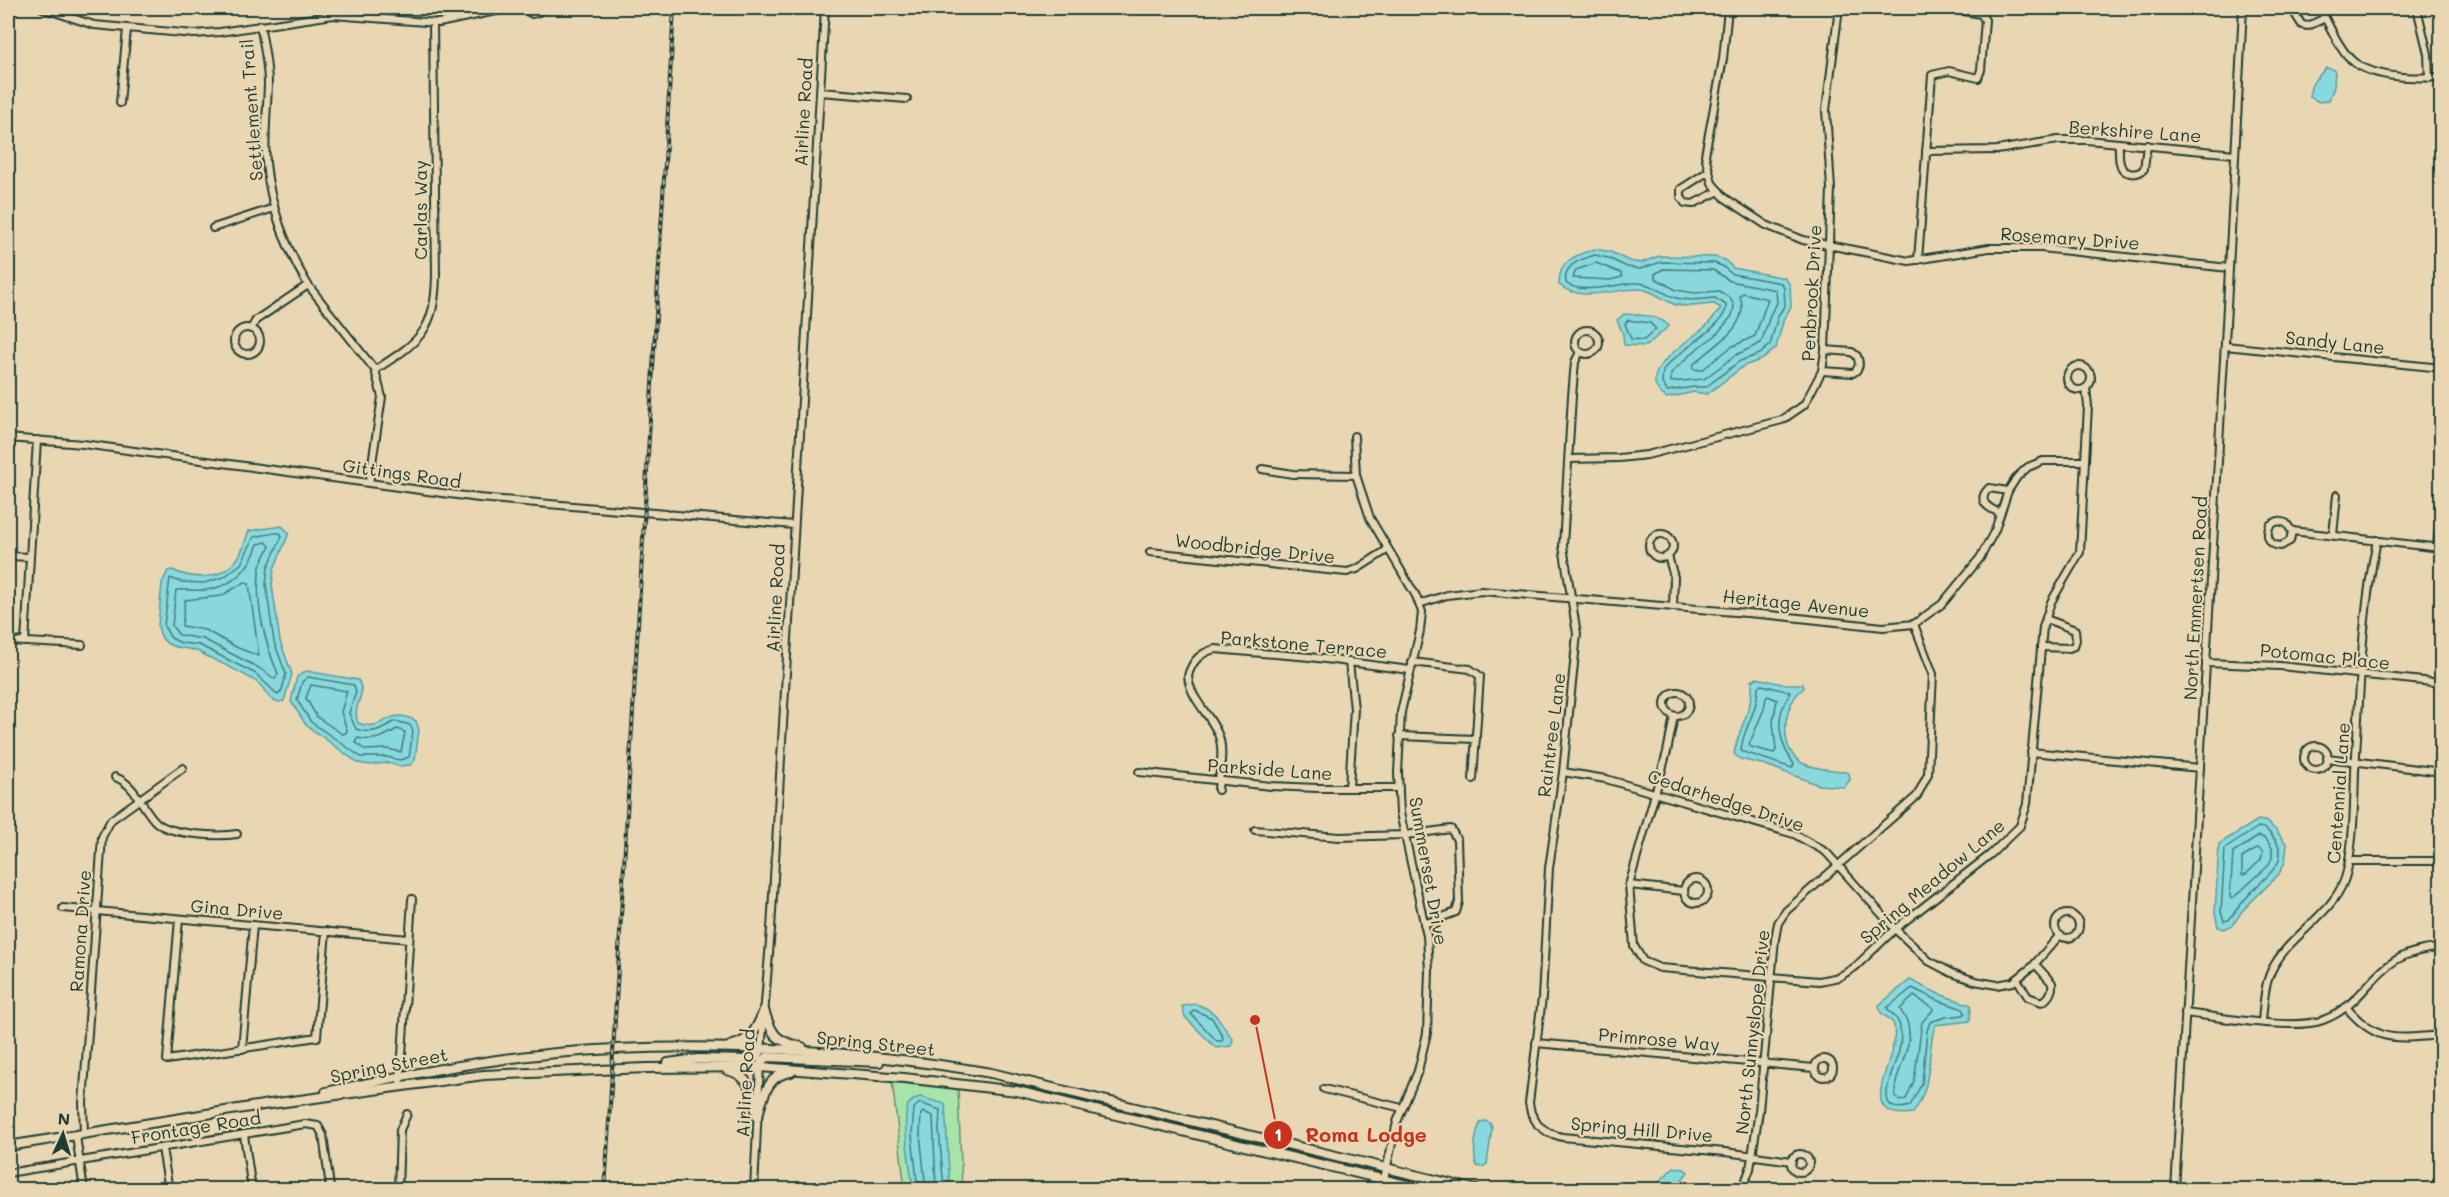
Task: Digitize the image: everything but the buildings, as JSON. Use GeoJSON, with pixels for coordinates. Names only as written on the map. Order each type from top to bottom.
{"type":"FeatureCollection","features":[{"type":"Feature","properties":{"kind":"main road"},"geometry":{"type":"LineString","coordinates":[[720,1048],[747,1039],[756,1029],[764,1010]]}},
{"type":"Feature","properties":{"kind":"main road"},"geometry":{"type":"LineString","coordinates":[[764,1010],[769,1028],[776,1037],[788,1044],[821,1052]]}},
{"type":"Feature","properties":{"kind":"main road","name":"Spring Street"},"geometry":{"type":"LineString","coordinates":[[264,1106],[399,1076],[536,1056],[613,1049],[720,1048],[821,1052],[992,1073],[1477,1190]]}},
{"type":"Feature","properties":{"kind":"main road"},"geometry":{"type":"LineString","coordinates":[[646,1068],[686,1060],[752,1060],[761,1049]]}},
{"type":"Feature","properties":{"kind":"main road"},"geometry":{"type":"LineString","coordinates":[[760,1067],[762,1061],[767,1057],[831,1062],[916,1062]]}},
{"type":"Feature","properties":{"kind":"main road"},"geometry":{"type":"LineString","coordinates":[[703,1066],[736,1072],[745,1079],[754,1097],[757,1117]]}},
{"type":"Feature","properties":{"kind":"main road","name":"Spring Street"},"geometry":{"type":"LineString","coordinates":[[8,1146],[484,1075],[703,1066],[760,1067],[904,1078],[1017,1091],[1427,1190]]}},
{"type":"Feature","properties":{"kind":"main road"},"geometry":{"type":"LineString","coordinates":[[757,1117],[768,1084],[785,1073],[803,1070]]}},
{"type":"Feature","properties":{"kind":"street"},"geometry":{"type":"LineString","coordinates":[[42,8],[94,25],[194,34],[333,15],[434,23],[510,8]]}},
{"type":"Feature","properties":{"kind":"street"},"geometry":{"type":"LineString","coordinates":[[522,8],[532,14],[539,12],[542,8]]}},
{"type":"Feature","properties":{"kind":"street","name":"Airline Road"},"geometry":{"type":"LineString","coordinates":[[754,1190],[825,8]]}},
{"type":"Feature","properties":{"kind":"street","name":"Rosemary Drive"},"geometry":{"type":"LineString","coordinates":[[1728,8],[1719,78],[1705,155],[1712,183],[1725,198],[1766,225],[1803,240],[1829,246],[1918,260],[1989,248],[2041,248],[2229,268]]}},
{"type":"Feature","properties":{"kind":"street","name":"Penbrook Drive"},"geometry":{"type":"LineString","coordinates":[[1569,459],[1647,455],[1782,420],[1804,405],[1822,371],[1825,350],[1831,189],[1826,110],[1839,8]]}},
{"type":"Feature","properties":{"kind":"street"},"geometry":{"type":"LineString","coordinates":[[1918,260],[1932,75],[1948,71],[1978,78],[1981,70],[1985,20],[1981,14],[1947,8]]}},
{"type":"Feature","properties":{"kind":"street","name":"North Emmertsen Road"},"geometry":{"type":"LineString","coordinates":[[2175,1190],[2225,346],[2242,8]]}},
{"type":"Feature","properties":{"kind":"street"},"geometry":{"type":"LineString","coordinates":[[2297,8],[2295,14],[2302,25],[2308,26],[2325,18]]}},
{"type":"Feature","properties":{"kind":"street"},"geometry":{"type":"LineString","coordinates":[[2320,8],[2353,62],[2372,72],[2429,78],[2442,77]]}},
{"type":"Feature","properties":{"kind":"street"},"geometry":{"type":"LineString","coordinates":[[2417,8],[2428,54],[2429,78]]}},
{"type":"Feature","properties":{"kind":"street","name":"Carlas Way"},"geometry":{"type":"LineString","coordinates":[[375,370],[413,344],[424,332],[432,316],[436,282],[434,23]]}},
{"type":"Feature","properties":{"kind":"street","name":"Settlement Trail"},"geometry":{"type":"LineString","coordinates":[[260,25],[267,60],[266,163],[274,208],[299,271],[375,370],[382,397],[369,483]]}},
{"type":"Feature","properties":{"kind":"street"},"geometry":{"type":"LineString","coordinates":[[120,103],[127,29]]}},
{"type":"Feature","properties":{"kind":"street"},"geometry":{"type":"LineString","coordinates":[[820,92],[907,99]]}},
{"type":"Feature","properties":{"kind":"street","name":"Berkshire Lane"},"geometry":{"type":"LineString","coordinates":[[1926,151],[1997,150],[2058,140],[2147,145],[2235,154]]}},
{"type":"Feature","properties":{"kind":"street"},"geometry":{"type":"LineString","coordinates":[[2118,143],[2120,163],[2123,170],[2131,174],[2140,173],[2144,169],[2147,145]]}},
{"type":"Feature","properties":{"kind":"street"},"geometry":{"type":"LineString","coordinates":[[1709,171],[1681,189],[1681,197],[1685,203],[1693,204],[1719,191]]}},
{"type":"Feature","properties":{"kind":"street"},"geometry":{"type":"LineString","coordinates":[[213,228],[274,208]]}},
{"type":"Feature","properties":{"kind":"street"},"geometry":{"type":"LineString","coordinates":[[251,329],[256,320],[308,285]]}},
{"type":"Feature","properties":{"kind":"street"},"geometry":{"type":"LineString","coordinates":[[243,328],[251,329],[258,334],[258,346],[252,352],[243,353],[234,345],[234,336],[243,328]]}},
{"type":"Feature","properties":{"kind":"street","name":"Sandy Lane"},"geometry":{"type":"LineString","coordinates":[[2225,346],[2442,368]]}},
{"type":"Feature","properties":{"kind":"street"},"geometry":{"type":"LineString","coordinates":[[1822,371],[1853,373],[1858,369],[1859,364],[1857,356],[1852,352],[1825,350]]}},
{"type":"Feature","properties":{"kind":"street","name":"Raintree Lane"},"geometry":{"type":"LineString","coordinates":[[1534,1121],[1529,1093],[1542,998],[1549,868],[1563,772],[1577,634],[1563,546],[1575,362],[1580,352]]}},
{"type":"Feature","properties":{"kind":"street","name":"Spring Meadow Lane"},"geometry":{"type":"LineString","coordinates":[[1629,885],[1634,946],[1648,965],[1660,968],[1819,981],[1839,976],[1855,967],[1895,929],[1991,854],[2020,826],[2026,804],[2041,647],[2046,619],[2051,602],[2080,552],[2088,406],[2086,388]]}},
{"type":"Feature","properties":{"kind":"street","name":"Summerset Drive"},"geometry":{"type":"LineString","coordinates":[[1354,436],[1356,476],[1370,518],[1422,612],[1399,736],[1399,788],[1405,835],[1429,953],[1427,1033],[1419,1071],[1402,1108],[1384,1179]]}},
{"type":"Feature","properties":{"kind":"street","name":"Gittings Road"},"geometry":{"type":"LineString","coordinates":[[8,438],[83,444],[479,498],[794,525]]}},
{"type":"Feature","properties":{"kind":"street"},"geometry":{"type":"LineString","coordinates":[[25,642],[37,440]]}},
{"type":"Feature","properties":{"kind":"street"},"geometry":{"type":"LineString","coordinates":[[1914,624],[1942,604],[1980,558],[1995,530],[2008,490],[2017,477],[2028,467],[2043,461],[2085,461]]}},
{"type":"Feature","properties":{"kind":"street"},"geometry":{"type":"LineString","coordinates":[[1262,469],[1293,474],[1356,476]]}},
{"type":"Feature","properties":{"kind":"street"},"geometry":{"type":"LineString","coordinates":[[2000,513],[1988,508],[1983,497],[1989,488],[2008,490]]}},
{"type":"Feature","properties":{"kind":"street"},"geometry":{"type":"LineString","coordinates":[[2333,535],[2337,495]]}},
{"type":"Feature","properties":{"kind":"street"},"geometry":{"type":"LineString","coordinates":[[2292,531],[2290,541],[2282,546],[2274,545],[2268,540],[2267,532],[2274,522],[2286,524],[2292,531],[2439,549],[2441,505]]}},
{"type":"Feature","properties":{"kind":"street","name":"Centennial Lane"},"geometry":{"type":"LineString","coordinates":[[2262,1021],[2265,988],[2272,969],[2287,948],[2335,898],[2344,880],[2349,861],[2367,586],[2377,540]]}},
{"type":"Feature","properties":{"kind":"street","name":"Woodbridge Drive"},"geometry":{"type":"LineString","coordinates":[[1150,552],[1347,572],[1369,563],[1387,550]]}},
{"type":"Feature","properties":{"kind":"street"},"geometry":{"type":"LineString","coordinates":[[8,556],[30,557]]}},
{"type":"Feature","properties":{"kind":"street"},"geometry":{"type":"LineString","coordinates":[[1668,556],[1674,577],[1673,607]]}},
{"type":"Feature","properties":{"kind":"street","name":"Heritage Avenue"},"geometry":{"type":"LineString","coordinates":[[1419,604],[1447,595],[1482,591],[1883,627],[1914,624]]}},
{"type":"Feature","properties":{"kind":"street"},"geometry":{"type":"LineString","coordinates":[[2041,647],[2069,648],[2076,640],[2075,630],[2046,619]]}},
{"type":"Feature","properties":{"kind":"street","name":"North Sunnyslope Drive"},"geometry":{"type":"LineString","coordinates":[[1742,1190],[1752,1155],[1764,1063],[1775,939],[1781,917],[1837,864],[1917,796],[1928,774],[1933,674],[1914,624]]}},
{"type":"Feature","properties":{"kind":"street"},"geometry":{"type":"LineString","coordinates":[[8,641],[82,645]]}},
{"type":"Feature","properties":{"kind":"street","name":"Parkstone Terrace"},"geometry":{"type":"LineString","coordinates":[[1218,781],[1221,747],[1218,734],[1189,685],[1190,670],[1197,657],[1206,651],[1215,649],[1410,669]]}},
{"type":"Feature","properties":{"kind":"street"},"geometry":{"type":"LineString","coordinates":[[1348,788],[1354,709],[1349,662]]}},
{"type":"Feature","properties":{"kind":"street"},"geometry":{"type":"LineString","coordinates":[[1412,662],[1470,669],[1480,676],[1473,779]]}},
{"type":"Feature","properties":{"kind":"street","name":"Potomac Place"},"geometry":{"type":"LineString","coordinates":[[2206,663],[2270,665],[2442,683]]}},
{"type":"Feature","properties":{"kind":"street"},"geometry":{"type":"LineString","coordinates":[[8,714],[10,725],[8,743]]}},
{"type":"Feature","properties":{"kind":"street"},"geometry":{"type":"LineString","coordinates":[[1674,716],[1667,752],[1629,885],[1684,891]]}},
{"type":"Feature","properties":{"kind":"street"},"geometry":{"type":"LineString","coordinates":[[1399,736],[1476,739]]}},
{"type":"Feature","properties":{"kind":"street"},"geometry":{"type":"LineString","coordinates":[[2031,752],[2200,768]]}},
{"type":"Feature","properties":{"kind":"street"},"geometry":{"type":"LineString","coordinates":[[2327,758],[2442,772]]}},
{"type":"Feature","properties":{"kind":"street","name":"Ramona Drive"},"geometry":{"type":"LineString","coordinates":[[84,1190],[80,1161],[80,1135],[101,843],[104,831],[111,820],[183,768]]}},
{"type":"Feature","properties":{"kind":"street","name":"Parkside Lane"},"geometry":{"type":"LineString","coordinates":[[1139,772],[1305,788],[1399,788]]}},
{"type":"Feature","properties":{"kind":"street","name":"Cedarhedge Drive"},"geometry":{"type":"LineString","coordinates":[[1563,772],[1606,779],[1794,834],[1826,852],[1895,929],[1929,961],[1952,973],[1975,981],[1997,984],[2013,982],[2017,979]]}},
{"type":"Feature","properties":{"kind":"street"},"geometry":{"type":"LineString","coordinates":[[115,777],[126,781],[154,819],[164,828],[226,836],[237,834]]}},
{"type":"Feature","properties":{"kind":"street"},"geometry":{"type":"LineString","coordinates":[[1218,781],[1218,790]]}},
{"type":"Feature","properties":{"kind":"street"},"geometry":{"type":"LineString","coordinates":[[1255,830],[1339,837],[1405,835],[1451,830],[1456,835],[1459,902],[1456,912],[1424,924]]}},
{"type":"Feature","properties":{"kind":"street"},"geometry":{"type":"LineString","coordinates":[[2349,861],[2442,861]]}},
{"type":"Feature","properties":{"kind":"street"},"geometry":{"type":"LineString","coordinates":[[400,1086],[412,898]]}},
{"type":"Feature","properties":{"kind":"street","name":"Gina Drive"},"geometry":{"type":"LineString","coordinates":[[63,908],[409,939]]}},
{"type":"Feature","properties":{"kind":"street"},"geometry":{"type":"LineString","coordinates":[[179,918],[167,1060],[317,1037],[326,932]]}},
{"type":"Feature","properties":{"kind":"street"},"geometry":{"type":"LineString","coordinates":[[242,1049],[253,925]]}},
{"type":"Feature","properties":{"kind":"street"},"geometry":{"type":"LineString","coordinates":[[2035,964],[2052,983],[2052,991],[2042,1002],[2028,997],[2017,979],[2035,964],[2060,935]]}},
{"type":"Feature","properties":{"kind":"street"},"geometry":{"type":"LineString","coordinates":[[2185,1013],[2299,1025],[2312,1024],[2330,1018],[2346,1007],[2389,964],[2418,951],[2442,948]]}},
{"type":"Feature","properties":{"kind":"street"},"geometry":{"type":"LineString","coordinates":[[2346,1007],[2364,1027],[2383,1036],[2442,1035]]}},
{"type":"Feature","properties":{"kind":"street","name":"Primrose Way"},"geometry":{"type":"LineString","coordinates":[[1536,1043],[1815,1068]]}},
{"type":"Feature","properties":{"kind":"street"},"geometry":{"type":"LineString","coordinates":[[1324,1089],[1402,1108]]}},
{"type":"Feature","properties":{"kind":"street"},"geometry":{"type":"LineString","coordinates":[[398,1190],[400,1131],[407,1114]]}},
{"type":"Feature","properties":{"kind":"street","name":"Spring Hill Drive"},"geometry":{"type":"LineString","coordinates":[[1534,1121],[1549,1133],[1562,1137],[1752,1155],[1792,1161]]}},
{"type":"Feature","properties":{"kind":"street","name":"Frontage Road"},"geometry":{"type":"LineString","coordinates":[[8,1173],[305,1124],[318,1126],[323,1135],[332,1190]]}},
{"type":"Feature","properties":{"kind":"street"},"geometry":{"type":"LineString","coordinates":[[244,1135],[252,1190]]}},
{"type":"Feature","properties":{"kind":"street"},"geometry":{"type":"LineString","coordinates":[[162,1148],[169,1190]]}},
{"type":"Feature","properties":{"kind":"street"},"geometry":{"type":"LineString","coordinates":[[2432,1190],[2442,1174]]}},
{"type":"Feature","properties":{"kind":"green space"},"geometry":{"type":"Polygon","coordinates":[[[892,1081],[958,1088],[962,1189],[905,1189],[892,1081]]]}},
{"type":"Feature","properties":{"kind":"water"},"geometry":{"type":"Polygon","coordinates":[[[2326,68],[2335,70],[2334,87],[2329,100],[2319,102],[2310,97],[2311,88],[2326,68]]]}},
{"type":"Feature","properties":{"kind":"water"},"geometry":{"type":"Polygon","coordinates":[[[1595,249],[1641,263],[1659,256],[1715,257],[1725,260],[1733,268],[1785,278],[1790,285],[1791,307],[1784,318],[1776,348],[1763,359],[1744,366],[1707,394],[1694,392],[1667,398],[1657,389],[1655,379],[1659,369],[1677,349],[1706,326],[1721,308],[1714,304],[1691,306],[1674,304],[1640,289],[1586,294],[1567,290],[1559,285],[1561,270],[1569,260],[1595,249]]]}},
{"type":"Feature","properties":{"kind":"water"},"geometry":{"type":"Polygon","coordinates":[[[1624,314],[1654,318],[1669,326],[1646,346],[1624,345],[1623,334],[1617,320],[1624,314]]]}},
{"type":"Feature","properties":{"kind":"water"},"geometry":{"type":"Polygon","coordinates":[[[282,526],[289,533],[274,569],[272,585],[280,641],[292,674],[284,701],[279,702],[270,697],[254,680],[240,672],[194,650],[169,645],[164,641],[158,626],[162,583],[168,571],[198,577],[215,575],[231,566],[238,558],[249,531],[282,526]]]}},
{"type":"Feature","properties":{"kind":"water"},"geometry":{"type":"Polygon","coordinates":[[[306,671],[358,680],[361,686],[361,696],[356,711],[358,723],[374,725],[398,716],[416,721],[419,730],[415,760],[410,765],[400,766],[387,763],[370,765],[358,763],[306,725],[291,701],[297,677],[306,671]]]}},
{"type":"Feature","properties":{"kind":"water"},"geometry":{"type":"Polygon","coordinates":[[[1757,678],[1782,684],[1803,684],[1804,688],[1791,704],[1788,714],[1786,737],[1789,747],[1802,763],[1849,773],[1850,780],[1844,787],[1819,785],[1766,765],[1740,759],[1734,754],[1751,701],[1752,681],[1757,678]]]}},
{"type":"Feature","properties":{"kind":"water"},"geometry":{"type":"Polygon","coordinates":[[[2258,820],[2265,821],[2276,830],[2287,845],[2285,862],[2279,874],[2242,911],[2233,925],[2224,929],[2218,927],[2215,913],[2219,844],[2258,820]]]}},
{"type":"Feature","properties":{"kind":"water"},"geometry":{"type":"Polygon","coordinates":[[[1910,980],[1939,994],[1971,1005],[1970,1021],[1935,1025],[1927,1081],[1920,1102],[1913,1113],[1894,1113],[1884,1107],[1881,1096],[1882,1083],[1894,1038],[1894,1026],[1891,1020],[1881,1013],[1879,1005],[1910,980]]]}},
{"type":"Feature","properties":{"kind":"water"},"geometry":{"type":"Polygon","coordinates":[[[1196,1004],[1210,1010],[1218,1018],[1233,1039],[1231,1046],[1216,1048],[1185,1017],[1182,1006],[1196,1004]]]}},
{"type":"Feature","properties":{"kind":"water"},"geometry":{"type":"Polygon","coordinates":[[[920,1097],[945,1104],[950,1189],[913,1189],[906,1134],[906,1113],[909,1103],[920,1097]]]}},
{"type":"Feature","properties":{"kind":"water"},"geometry":{"type":"Polygon","coordinates":[[[1485,1121],[1490,1123],[1492,1128],[1487,1164],[1482,1167],[1477,1166],[1475,1161],[1475,1144],[1479,1126],[1485,1121]]]}},
{"type":"Feature","properties":{"kind":"water"},"geometry":{"type":"Polygon","coordinates":[[[1674,1167],[1688,1172],[1675,1189],[1652,1189],[1674,1167]]]}},
{"type":"Feature","properties":{"kind":"railway"},"geometry":{"type":"LineString","coordinates":[[605,1190],[674,8]]}},
{"type":"Feature","properties":{"kind":"place","name":"Roma Lodge"},"geometry":{"type":"Point","coordinates":[1255,1020]}}]}
